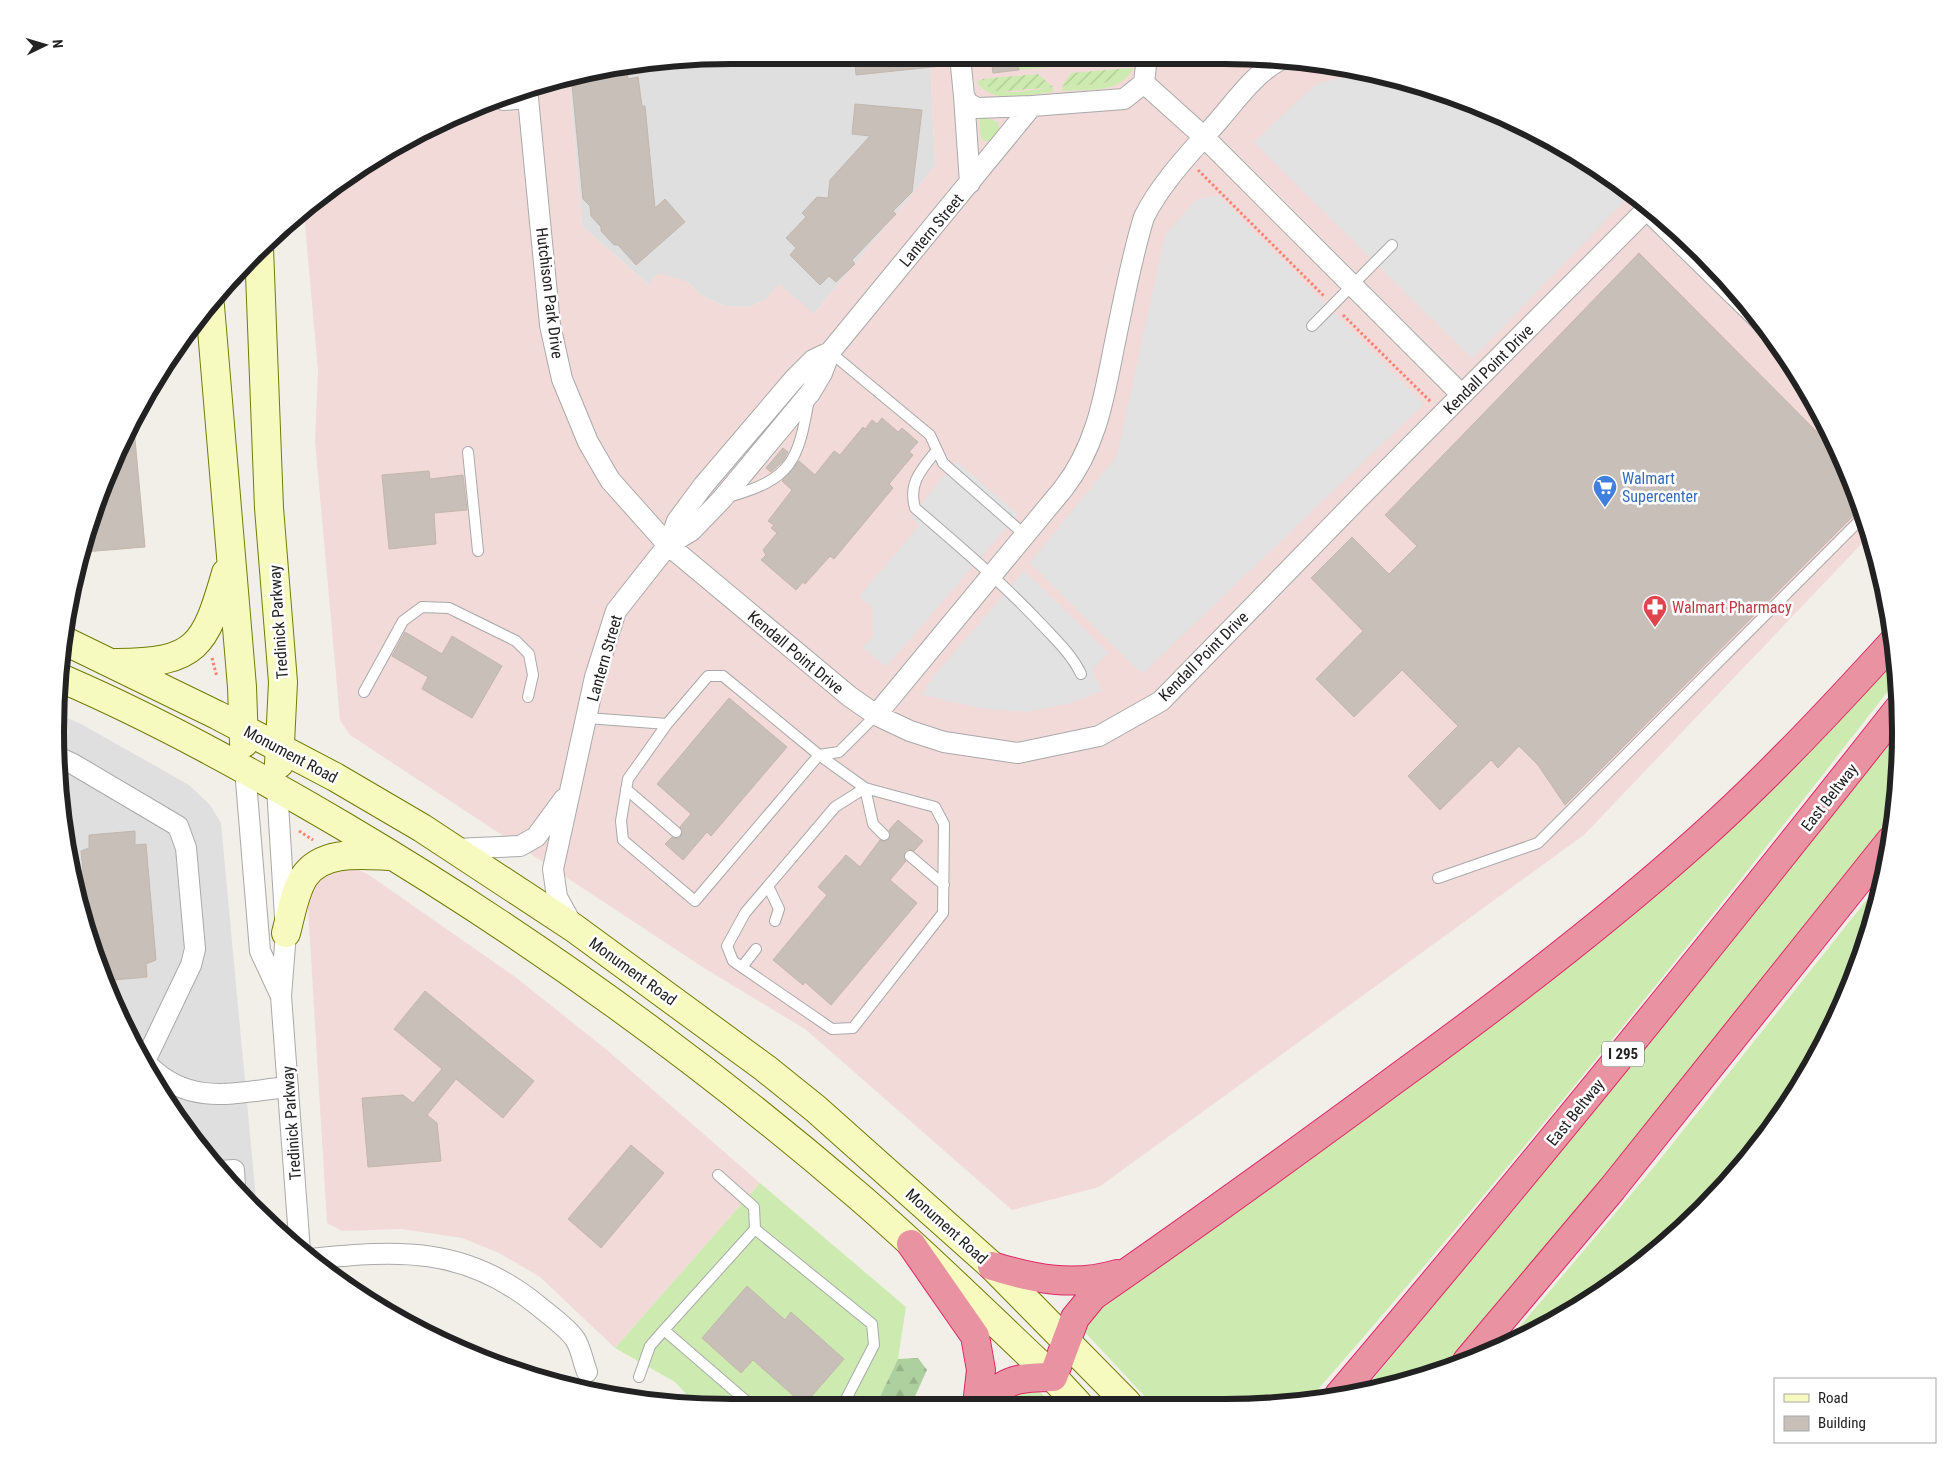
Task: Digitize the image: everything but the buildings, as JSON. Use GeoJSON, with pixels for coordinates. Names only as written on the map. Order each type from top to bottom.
{"type":"FeatureCollection","features":[{"type":"Feature","properties":{"kind":"highway"},"geometry":{"type":"LineString","coordinates":[[989,1399],[1002,1385],[1021,1377],[1053,1377],[1074,1318],[1093,1296],[1431,1054],[1578,942],[1698,840],[1759,783],[1830,712],[1887,649]]}},
{"type":"Feature","properties":{"kind":"highway","name":"East Beltway"},"geometry":{"type":"LineString","coordinates":[[1345,1388],[1470,1241],[1724,931],[1892,717]]}},
{"type":"Feature","properties":{"kind":"highway"},"geometry":{"type":"LineString","coordinates":[[1477,1349],[1612,1189],[1881,853]]}},
{"type":"Feature","properties":{"kind":"highway"},"geometry":{"type":"LineString","coordinates":[[911,1244],[975,1336],[981,1370],[978,1399]]}},
{"type":"Feature","properties":{"kind":"highway"},"geometry":{"type":"LineString","coordinates":[[992,1266],[1018,1274],[1074,1282],[1102,1278],[1130,1270]]}},
{"type":"Feature","properties":{"kind":"main road","name":"Tredinick Parkway"},"geometry":{"type":"LineString","coordinates":[[259,259],[269,508],[283,682],[277,788]]}},
{"type":"Feature","properties":{"kind":"main road","name":"Tredinick Parkway"},"geometry":{"type":"LineString","coordinates":[[211,314],[245,769]]}},
{"type":"Feature","properties":{"kind":"main road"},"geometry":{"type":"LineString","coordinates":[[114,663],[161,660],[178,656],[193,646],[210,624],[230,560]]}},
{"type":"Feature","properties":{"kind":"main road","name":"Monument Road"},"geometry":{"type":"LineString","coordinates":[[69,643],[114,663],[351,786],[455,849],[574,928],[765,1068],[816,1109],[992,1266],[1122,1399]]}},
{"type":"Feature","properties":{"kind":"main road"},"geometry":{"type":"LineString","coordinates":[[66,680],[245,769],[395,856],[427,875],[582,980],[701,1066],[859,1196],[1053,1377],[1073,1399]]}},
{"type":"Feature","properties":{"kind":"main road"},"geometry":{"type":"LineString","coordinates":[[286,933],[298,891],[311,869],[326,860],[346,855],[395,856]]}},
{"type":"Feature","properties":{"kind":"street"},"geometry":{"type":"LineString","coordinates":[[961,64],[970,183]]}},
{"type":"Feature","properties":{"kind":"street"},"geometry":{"type":"LineString","coordinates":[[964,96],[968,103],[978,108],[1124,99],[1144,83],[1146,64]]}},
{"type":"Feature","properties":{"kind":"street"},"geometry":{"type":"LineString","coordinates":[[876,715],[1025,536],[1063,489],[1083,460],[1094,435],[1144,217],[1153,199],[1204,137],[1258,76],[1273,65]]}},
{"type":"Feature","properties":{"kind":"street"},"geometry":{"type":"LineString","coordinates":[[1144,83],[1204,137],[1462,395]]}},
{"type":"Feature","properties":{"kind":"street","name":"Hutchison Park Drive"},"geometry":{"type":"LineString","coordinates":[[528,96],[550,325],[562,379],[588,442],[610,480],[668,545]]}},
{"type":"Feature","properties":{"kind":"street","name":"Lantern Street"},"geometry":{"type":"LineString","coordinates":[[668,545],[691,531],[722,499],[810,393],[822,373],[830,352],[1032,106]]}},
{"type":"Feature","properties":{"kind":"street","name":"Kendall Point Drive"},"geometry":{"type":"LineString","coordinates":[[668,545],[849,696],[876,715],[910,731],[944,742],[1018,753],[1099,736],[1161,701],[1644,213]]}},
{"type":"Feature","properties":{"kind":"street","name":"Lantern Street"},"geometry":{"type":"LineString","coordinates":[[574,928],[557,897],[553,869],[595,677],[616,611],[668,545],[677,521],[703,486],[795,378],[813,360],[830,352]]}},
{"type":"Feature","properties":{"kind":"street"},"geometry":{"type":"LineString","coordinates":[[65,760],[178,826],[186,848],[195,949],[191,965],[148,1055]]}},
{"type":"Feature","properties":{"kind":"street","name":"Tredinick Parkway"},"geometry":{"type":"LineString","coordinates":[[245,769],[260,951],[281,996]]}},
{"type":"Feature","properties":{"kind":"street"},"geometry":{"type":"LineString","coordinates":[[455,849],[520,846],[536,837],[572,787]]}},
{"type":"Feature","properties":{"kind":"street","name":"Tredinick Parkway"},"geometry":{"type":"LineString","coordinates":[[277,788],[286,933],[281,996],[299,1241]]}},
{"type":"Feature","properties":{"kind":"street"},"geometry":{"type":"LineString","coordinates":[[168,1088],[196,1094],[288,1087]]}},
{"type":"Feature","properties":{"kind":"street"},"geometry":{"type":"LineString","coordinates":[[228,1170],[234,1170],[235,1178]]}},
{"type":"Feature","properties":{"kind":"street"},"geometry":{"type":"LineString","coordinates":[[321,1258],[372,1253],[408,1254],[438,1256],[479,1268],[514,1286],[575,1339],[586,1372]]}},
{"type":"Feature","properties":{"kind":"lane"},"geometry":{"type":"LineString","coordinates":[[1659,224],[1736,303]]}},
{"type":"Feature","properties":{"kind":"lane"},"geometry":{"type":"LineString","coordinates":[[1312,326],[1392,245]]}},
{"type":"Feature","properties":{"kind":"lane"},"geometry":{"type":"LineString","coordinates":[[830,352],[930,435],[943,463],[1025,536]]}},
{"type":"Feature","properties":{"kind":"lane"},"geometry":{"type":"LineString","coordinates":[[722,499],[756,489],[776,479],[795,457],[802,438],[810,393]]}},
{"type":"Feature","properties":{"kind":"lane"},"geometry":{"type":"LineString","coordinates":[[937,450],[918,475],[911,494],[915,508],[992,575],[1074,659],[1081,674]]}},
{"type":"Feature","properties":{"kind":"lane"},"geometry":{"type":"LineString","coordinates":[[468,452],[478,550]]}},
{"type":"Feature","properties":{"kind":"lane"},"geometry":{"type":"LineString","coordinates":[[1438,878],[1538,843],[1858,522]]}},
{"type":"Feature","properties":{"kind":"lane"},"geometry":{"type":"LineString","coordinates":[[364,692],[403,621],[422,607],[449,608],[516,641],[529,654],[533,675],[528,697]]}},
{"type":"Feature","properties":{"kind":"lane"},"geometry":{"type":"LineString","coordinates":[[865,788],[835,807],[745,913],[727,946],[733,961],[832,1029],[853,1028],[943,913],[944,824],[935,807],[865,788],[819,755],[723,676],[708,676],[667,724],[628,779],[621,821],[623,840],[695,900],[819,755],[839,752],[876,715]]}},
{"type":"Feature","properties":{"kind":"lane"},"geometry":{"type":"LineString","coordinates":[[587,718],[667,724]]}},
{"type":"Feature","properties":{"kind":"lane"},"geometry":{"type":"LineString","coordinates":[[865,788],[873,824],[884,835]]}},
{"type":"Feature","properties":{"kind":"lane"},"geometry":{"type":"LineString","coordinates":[[626,790],[676,832]]}},
{"type":"Feature","properties":{"kind":"lane"},"geometry":{"type":"LineString","coordinates":[[910,856],[944,885]]}},
{"type":"Feature","properties":{"kind":"lane"},"geometry":{"type":"LineString","coordinates":[[768,886],[779,909],[775,921]]}},
{"type":"Feature","properties":{"kind":"lane"},"geometry":{"type":"LineString","coordinates":[[742,967],[756,949]]}},
{"type":"Feature","properties":{"kind":"lane"},"geometry":{"type":"LineString","coordinates":[[639,1377],[650,1346],[755,1229],[754,1206],[718,1175]]}},
{"type":"Feature","properties":{"kind":"lane"},"geometry":{"type":"LineString","coordinates":[[755,1229],[872,1324],[874,1345],[847,1399]]}},
{"type":"Feature","properties":{"kind":"lane"},"geometry":{"type":"LineString","coordinates":[[664,1330],[744,1399]]}},
{"type":"Feature","properties":{"kind":"path"},"geometry":{"type":"LineString","coordinates":[[1197,170],[1433,405]]}},
{"type":"Feature","properties":{"kind":"path"},"geometry":{"type":"LineString","coordinates":[[210,650],[219,684]]}},
{"type":"Feature","properties":{"kind":"path"},"geometry":{"type":"LineString","coordinates":[[293,828],[317,844]]}},
{"type":"Feature","properties":{"kind":"shaded area"},"geometry":{"type":"Polygon","coordinates":[[[930,64],[935,166],[814,314],[765,300],[747,307],[724,306],[701,295],[688,282],[649,285],[582,226],[570,84],[644,69],[688,65],[930,64]]]}},
{"type":"Feature","properties":{"kind":"shaded area"},"geometry":{"type":"Polygon","coordinates":[[[930,64],[1224,64],[1312,69],[1397,87],[1439,99],[1480,115],[1558,153],[1595,176],[1665,229],[1727,291],[1780,361],[1803,398],[1841,476],[1857,517],[1864,541],[1584,835],[1099,1187],[1012,1210],[805,1029],[704,968],[350,735],[340,720],[315,441],[318,370],[304,218],[361,176],[398,153],[476,115],[517,99],[570,84],[582,226],[649,285],[658,273],[688,282],[701,295],[724,306],[747,307],[765,300],[779,284],[814,314],[935,166],[930,64]]]}},
{"type":"Feature","properties":{"kind":"shaded area"},"geometry":{"type":"Polygon","coordinates":[[[1348,76],[1439,99],[1520,133],[1558,153],[1626,199],[1472,359],[1254,142],[1316,84],[1348,76]]]}},
{"type":"Feature","properties":{"kind":"shaded area"},"geometry":{"type":"Polygon","coordinates":[[[1218,195],[1424,404],[1142,674],[1030,563],[1117,456],[1165,235],[1196,200],[1218,195]]]}},
{"type":"Feature","properties":{"kind":"shaded area"},"geometry":{"type":"Polygon","coordinates":[[[956,461],[1018,514],[886,667],[863,648],[873,637],[873,608],[859,597],[919,526],[911,517],[956,461]]]}},
{"type":"Feature","properties":{"kind":"shaded area"},"geometry":{"type":"Polygon","coordinates":[[[1024,571],[1108,652],[1092,671],[1102,691],[1070,703],[1027,712],[984,709],[923,695],[929,682],[1024,571]]]}},
{"type":"Feature","properties":{"kind":"shaded area"},"geometry":{"type":"Polygon","coordinates":[[[64,717],[81,724],[189,785],[210,805],[221,823],[256,1201],[229,1172],[176,1102],[153,1065],[115,987],[99,946],[77,862],[69,819],[65,775],[64,717]]]}},
{"type":"Feature","properties":{"kind":"shaded area"},"geometry":{"type":"Polygon","coordinates":[[[353,867],[369,875],[514,976],[607,1050],[760,1183],[615,1348],[540,1277],[499,1253],[462,1238],[401,1229],[342,1231],[327,1223],[308,908],[312,887],[328,871],[353,867]]]}},
{"type":"Feature","properties":{"kind":"green space"},"geometry":{"type":"Polygon","coordinates":[[[1018,64],[1051,64],[1051,67],[1019,70],[1018,64]]]}},
{"type":"Feature","properties":{"kind":"green space"},"geometry":{"type":"Polygon","coordinates":[[[1130,68],[1134,68],[1128,76],[1112,86],[1093,90],[1063,91],[1062,86],[1099,84],[1116,79],[1130,68]]]}},
{"type":"Feature","properties":{"kind":"green space"},"geometry":{"type":"Polygon","coordinates":[[[1130,68],[1116,79],[1107,82],[1062,86],[1071,73],[1130,68]]]}},
{"type":"Feature","properties":{"kind":"green space"},"geometry":{"type":"Polygon","coordinates":[[[1038,74],[1053,87],[998,92],[990,89],[982,79],[1038,74]]]}},
{"type":"Feature","properties":{"kind":"green space"},"geometry":{"type":"Polygon","coordinates":[[[982,79],[988,86],[1004,92],[1053,87],[1053,92],[1012,97],[1001,96],[992,94],[984,89],[977,82],[982,79]]]}},
{"type":"Feature","properties":{"kind":"green space"},"geometry":{"type":"Polygon","coordinates":[[[981,116],[998,122],[999,129],[991,141],[983,141],[981,138],[979,119],[981,116]]]}},
{"type":"Feature","properties":{"kind":"green space"},"geometry":{"type":"Polygon","coordinates":[[[1888,659],[1891,687],[1608,1045],[1459,1225],[1314,1394],[1268,1398],[1147,1399],[1081,1328],[1090,1312],[1440,1053],[1888,659]]]}},
{"type":"Feature","properties":{"kind":"green space"},"geometry":{"type":"Polygon","coordinates":[[[1892,738],[1891,775],[1886,824],[1545,1252],[1456,1357],[1439,1364],[1371,1382],[1739,930],[1892,738]]]}},
{"type":"Feature","properties":{"kind":"green space"},"geometry":{"type":"Polygon","coordinates":[[[1871,894],[1857,946],[1823,1027],[1803,1065],[1780,1102],[1727,1172],[1665,1234],[1631,1261],[1595,1287],[1558,1310],[1515,1332],[1654,1167],[1871,894]]]}},
{"type":"Feature","properties":{"kind":"green space"},"geometry":{"type":"Polygon","coordinates":[[[760,1183],[906,1307],[898,1359],[879,1399],[690,1398],[675,1382],[615,1348],[760,1183]]]}},
{"type":"Feature","properties":{"kind":"green space"},"geometry":{"type":"Polygon","coordinates":[[[918,1358],[927,1370],[914,1399],[879,1399],[898,1359],[918,1358]]]}},
{"type":"Feature","properties":{"kind":"green space"},"geometry":{"type":"Polygon","coordinates":[[[1034,1387],[1047,1399],[1001,1399],[1034,1387]]]}},
{"type":"Feature","properties":{"kind":"place","name":"Walmart Supercenter"},"geometry":{"type":"Point","coordinates":[1605,508]}},
{"type":"Feature","properties":{"kind":"place","name":"Walmart Pharmacy"},"geometry":{"type":"Point","coordinates":[1655,628]}}]}
